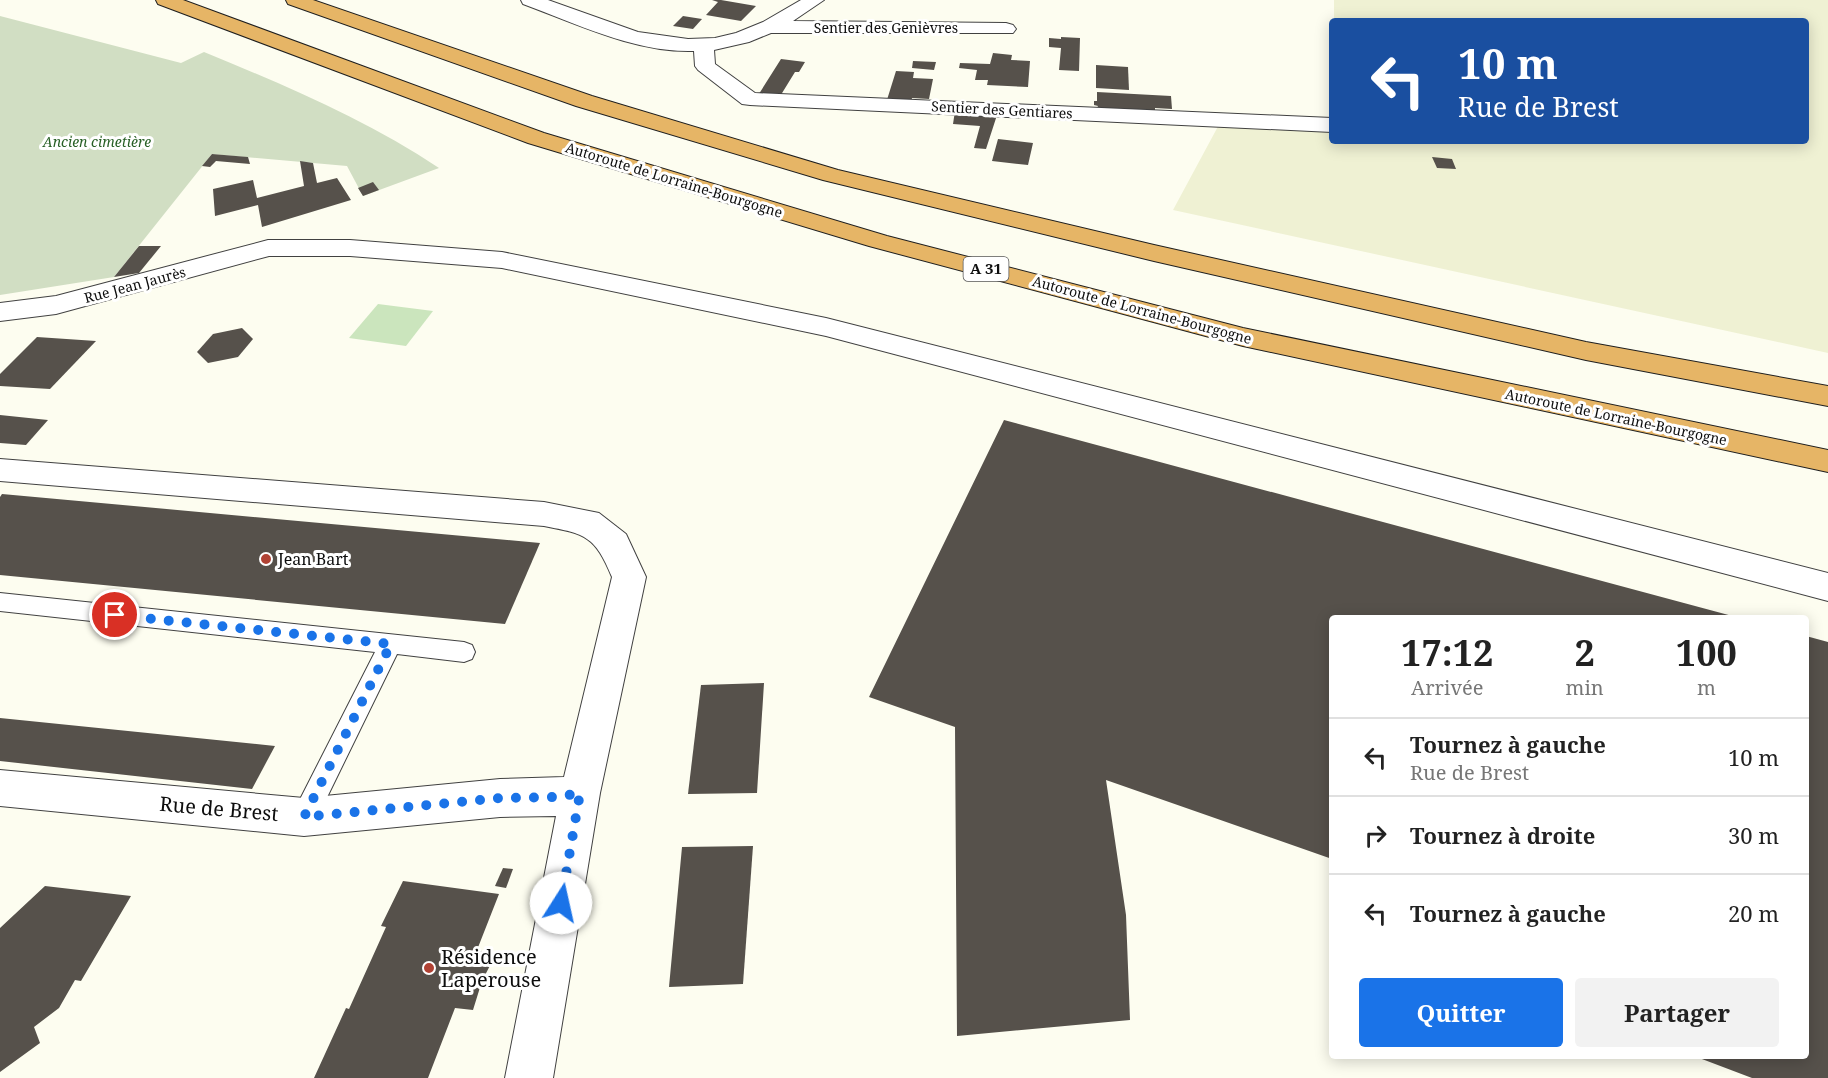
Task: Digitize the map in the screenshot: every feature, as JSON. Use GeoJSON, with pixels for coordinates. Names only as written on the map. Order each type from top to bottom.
{"type":"FeatureCollection","features":[{"type":"Feature","properties":{"kind":"highway","name":"Autoroute de Lorraine-Bourgogne"},"geometry":{"type":"LineString","coordinates":[[165,0],[536,138],[878,241],[1243,337],[1828,461]]}},
{"type":"Feature","properties":{"kind":"highway"},"geometry":{"type":"LineString","coordinates":[[295,0],[584,102],[831,175],[1154,253],[1586,351],[1828,396]]}},
{"type":"Feature","properties":{"kind":"street"},"geometry":{"type":"LineString","coordinates":[[530,0],[637,38],[683,46],[704,45],[740,38],[767,27],[815,0]]}},
{"type":"Feature","properties":{"kind":"street","name":"Sentier des Genièvres"},"geometry":{"type":"LineString","coordinates":[[767,27],[1006,29]]}},
{"type":"Feature","properties":{"kind":"street","name":"Sentier des Gentiares"},"geometry":{"type":"LineString","coordinates":[[704,45],[705,66],[750,99],[1329,124]]}},
{"type":"Feature","properties":{"kind":"street","name":"Rue Jean Jaurès"},"geometry":{"type":"LineString","coordinates":[[0,312],[56,305],[268,248],[350,249],[502,260],[826,327],[1828,587]]}},
{"type":"Feature","properties":{"kind":"street"},"geometry":{"type":"LineString","coordinates":[[0,470],[544,514],[587,522],[614,543],[629,577],[580,793],[529,1078]]}},
{"type":"Feature","properties":{"kind":"street","name":"Rue de Brest"},"geometry":{"type":"LineString","coordinates":[[0,788],[304,817],[500,798],[558,797],[580,793]]}},
{"type":"Feature","properties":{"kind":"lane"},"geometry":{"type":"LineString","coordinates":[[0,602],[464,652]]}},
{"type":"Feature","properties":{"kind":"lane"},"geometry":{"type":"LineString","coordinates":[[304,817],[391,644]]}},
{"type":"Feature","properties":{"kind":"green space"},"geometry":{"type":"Polygon","coordinates":[[[1334,0],[1828,0],[1828,353],[1173,210],[1222,119],[1329,125],[1329,144],[1809,144],[1809,18],[1334,18],[1334,0]]]}},
{"type":"Feature","properties":{"kind":"green space","name":"Ancien cimetière"},"geometry":{"type":"Polygon","coordinates":[[[0,16],[181,63],[204,52],[354,119],[439,168],[363,196],[347,166],[212,154],[114,277],[0,295],[0,16]]]}},
{"type":"Feature","properties":{"kind":"green space"},"geometry":{"type":"Polygon","coordinates":[[[378,304],[433,311],[406,346],[349,338],[378,304]]]}},
{"type":"Feature","properties":{"kind":"building"},"geometry":{"type":"Polygon","coordinates":[[[712,0],[756,6],[741,21],[706,15],[718,2],[712,0]]]}},
{"type":"Feature","properties":{"kind":"building"},"geometry":{"type":"Polygon","coordinates":[[[683,16],[702,19],[693,29],[673,26],[683,16]]]}},
{"type":"Feature","properties":{"kind":"building"},"geometry":{"type":"Polygon","coordinates":[[[1061,37],[1080,38],[1079,71],[1059,70],[1061,48],[1049,47],[1049,38],[1061,39],[1061,37]]]}},
{"type":"Feature","properties":{"kind":"building"},"geometry":{"type":"Polygon","coordinates":[[[993,53],[1012,55],[1011,60],[1030,61],[1028,87],[987,85],[988,80],[975,80],[977,70],[959,68],[960,63],[990,64],[993,53]]]}},
{"type":"Feature","properties":{"kind":"building"},"geometry":{"type":"Polygon","coordinates":[[[781,59],[805,62],[799,72],[795,72],[779,98],[757,97],[781,59]]]}},
{"type":"Feature","properties":{"kind":"building"},"geometry":{"type":"Polygon","coordinates":[[[913,61],[936,62],[934,70],[912,68],[913,61]]]}},
{"type":"Feature","properties":{"kind":"building"},"geometry":{"type":"Polygon","coordinates":[[[1096,65],[1128,67],[1129,90],[1096,88],[1096,65]]]}},
{"type":"Feature","properties":{"kind":"building"},"geometry":{"type":"Polygon","coordinates":[[[896,71],[914,72],[913,78],[933,79],[929,99],[912,98],[911,104],[886,103],[896,71]]]}},
{"type":"Feature","properties":{"kind":"building"},"geometry":{"type":"Polygon","coordinates":[[[1097,92],[1171,96],[1172,109],[1155,108],[1155,111],[1097,108],[1094,101],[1097,101],[1097,92]]]}},
{"type":"Feature","properties":{"kind":"building"},"geometry":{"type":"Polygon","coordinates":[[[955,111],[998,112],[986,149],[974,148],[980,126],[953,124],[955,111]]]}},
{"type":"Feature","properties":{"kind":"building"},"geometry":{"type":"Polygon","coordinates":[[[998,139],[1033,143],[1028,165],[992,161],[998,139]]]}},
{"type":"Feature","properties":{"kind":"building"},"geometry":{"type":"Polygon","coordinates":[[[212,154],[248,157],[250,164],[216,161],[210,167],[202,166],[212,154]]]}},
{"type":"Feature","properties":{"kind":"building"},"geometry":{"type":"Polygon","coordinates":[[[1432,157],[1452,159],[1456,169],[1437,168],[1432,157]]]}},
{"type":"Feature","properties":{"kind":"building"},"geometry":{"type":"Polygon","coordinates":[[[300,161],[313,163],[317,183],[337,178],[351,200],[262,227],[258,205],[215,216],[213,189],[253,180],[257,198],[304,186],[300,161]]]}},
{"type":"Feature","properties":{"kind":"building"},"geometry":{"type":"Polygon","coordinates":[[[373,182],[379,190],[363,196],[358,188],[373,182]]]}},
{"type":"Feature","properties":{"kind":"building"},"geometry":{"type":"Polygon","coordinates":[[[139,246],[161,246],[139,273],[114,277],[139,246]]]}},
{"type":"Feature","properties":{"kind":"building"},"geometry":{"type":"Polygon","coordinates":[[[242,328],[253,339],[238,357],[208,363],[197,352],[213,334],[242,328]]]}},
{"type":"Feature","properties":{"kind":"building"},"geometry":{"type":"Polygon","coordinates":[[[37,337],[96,341],[50,389],[0,386],[0,374],[37,337]]]}},
{"type":"Feature","properties":{"kind":"building"},"geometry":{"type":"Polygon","coordinates":[[[0,415],[48,420],[26,445],[0,443],[0,415]]]}},
{"type":"Feature","properties":{"kind":"building"},"geometry":{"type":"Polygon","coordinates":[[[1004,420],[1729,615],[1329,615],[1329,858],[1106,780],[1126,915],[1130,1020],[957,1036],[955,727],[869,697],[1004,420]]]}},
{"type":"Feature","properties":{"kind":"building","name":"Jean Bart"},"geometry":{"type":"Polygon","coordinates":[[[2,494],[540,543],[505,624],[0,575],[0,497],[2,494]]]}},
{"type":"Feature","properties":{"kind":"building"},"geometry":{"type":"Polygon","coordinates":[[[1809,637],[1828,642],[1828,1078],[1752,1078],[1702,1059],[1809,1059],[1809,637]]]}},
{"type":"Feature","properties":{"kind":"building"},"geometry":{"type":"Polygon","coordinates":[[[764,683],[757,793],[688,794],[701,685],[764,683]]]}},
{"type":"Feature","properties":{"kind":"building"},"geometry":{"type":"Polygon","coordinates":[[[0,718],[275,746],[252,789],[0,761],[0,718]]]}},
{"type":"Feature","properties":{"kind":"building"},"geometry":{"type":"Polygon","coordinates":[[[753,846],[743,984],[669,987],[682,847],[753,846]]]}},
{"type":"Feature","properties":{"kind":"building"},"geometry":{"type":"Polygon","coordinates":[[[503,868],[513,869],[506,888],[495,886],[503,868]]]}},
{"type":"Feature","properties":{"kind":"building","name":"Résidence Laperouse"},"geometry":{"type":"Polygon","coordinates":[[[403,881],[499,894],[477,950],[496,954],[482,981],[473,1010],[455,1008],[428,1078],[314,1078],[346,1008],[349,1009],[386,927],[381,926],[403,881]]]}},
{"type":"Feature","properties":{"kind":"building"},"geometry":{"type":"Polygon","coordinates":[[[45,886],[131,896],[81,981],[75,980],[59,1008],[34,1027],[40,1043],[0,1072],[0,928],[45,886]]]}},
{"type":"Feature","properties":{"kind":"place","name":"Jean Bart"},"geometry":{"type":"Point","coordinates":[266,559]}},
{"type":"Feature","properties":{"kind":"place","name":"Résidence Laperouse"},"geometry":{"type":"Point","coordinates":[429,968]}},
{"type":"Feature","properties":{"kind":"route"},"geometry":{"type":"LineString","coordinates":[[115,615],[391,644],[304,817],[500,798],[558,797],[580,793],[561,903]]}}]}
